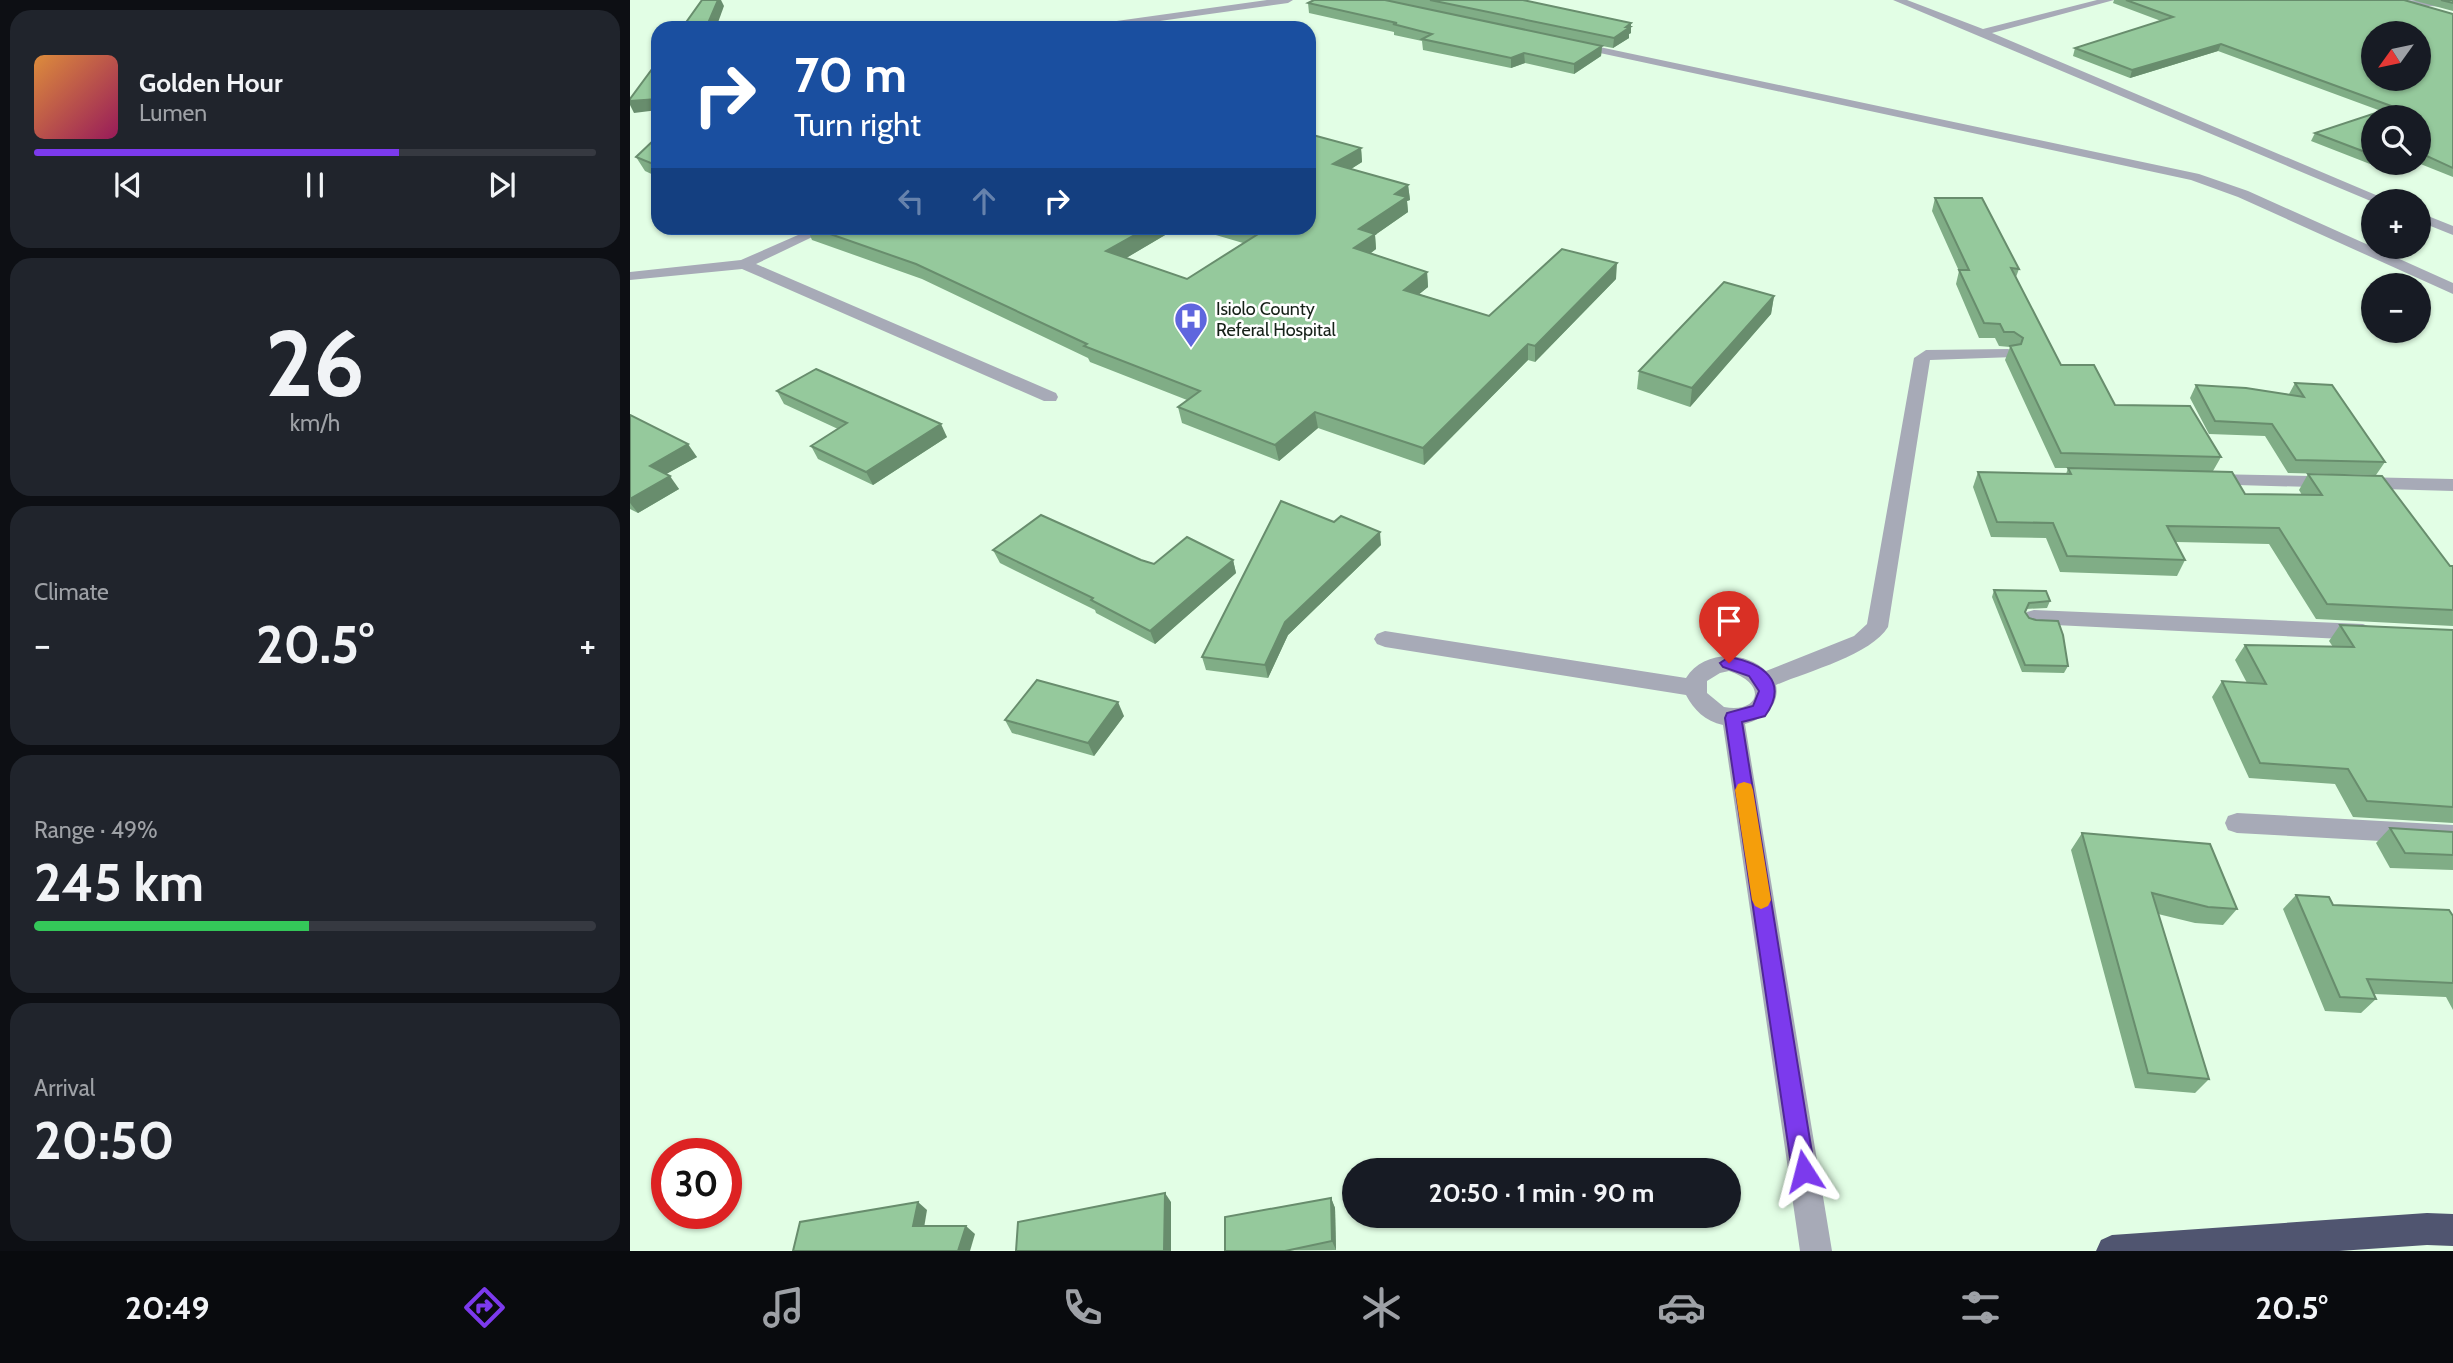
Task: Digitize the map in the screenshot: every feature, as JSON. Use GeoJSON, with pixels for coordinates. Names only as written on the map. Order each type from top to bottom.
{"type":"FeatureCollection","features":[{"type":"Feature","properties":{"kind":"highway"},"geometry":{"type":"LineString","coordinates":[[2112,1251],[2427,1228],[2453,1230]]}},
{"type":"Feature","properties":{"kind":"street"},"geometry":{"type":"LineString","coordinates":[[1138,21],[1288,0]]}},
{"type":"Feature","properties":{"kind":"street"},"geometry":{"type":"LineString","coordinates":[[1898,0],[1982,32],[2361,192]]}},
{"type":"Feature","properties":{"kind":"street"},"geometry":{"type":"LineString","coordinates":[[1982,32],[2109,0]]}},
{"type":"Feature","properties":{"kind":"street"},"geometry":{"type":"LineString","coordinates":[[2395,1],[2453,4]]}},
{"type":"Feature","properties":{"kind":"street"},"geometry":{"type":"LineString","coordinates":[[2395,1],[2453,17]]}},
{"type":"Feature","properties":{"kind":"street"},"geometry":{"type":"LineString","coordinates":[[1556,41],[2212,183],[2366,248],[2453,289]]}},
{"type":"Feature","properties":{"kind":"street"},"geometry":{"type":"LineString","coordinates":[[2431,222],[2453,231]]}},
{"type":"Feature","properties":{"kind":"street"},"geometry":{"type":"LineString","coordinates":[[630,276],[744,264],[808,235]]}},
{"type":"Feature","properties":{"kind":"street"},"geometry":{"type":"LineString","coordinates":[[744,264],[1050,397]]}},
{"type":"Feature","properties":{"kind":"street"},"geometry":{"type":"LineString","coordinates":[[1763,681],[1862,641],[1877,626],[1922,358],[1926,355],[2008,354]]}},
{"type":"Feature","properties":{"kind":"street"},"geometry":{"type":"LineString","coordinates":[[2192,480],[2453,485]]}},
{"type":"Feature","properties":{"kind":"street"},"geometry":{"type":"LineString","coordinates":[[2034,617],[2383,633]]}},
{"type":"Feature","properties":{"kind":"street"},"geometry":{"type":"LineString","coordinates":[[1385,639],[1694,688]]}},
{"type":"Feature","properties":{"kind":"street"},"geometry":{"type":"LineString","coordinates":[[1715,664],[1742,665],[1755,672],[1767,691],[1765,702],[1759,711],[1733,718],[1706,708],[1694,688],[1697,677],[1704,669],[1715,664]]}},
{"type":"Feature","properties":{"kind":"street"},"geometry":{"type":"LineString","coordinates":[[1733,718],[1816,1251]]}},
{"type":"Feature","properties":{"kind":"street"},"geometry":{"type":"LineString","coordinates":[[2237,823],[2453,835]]}},
{"type":"Feature","properties":{"kind":"building"},"geometry":{"type":"Polygon","coordinates":[[[702,0],[718,0],[709,21],[687,21],[702,0]]]}},
{"type":"Feature","properties":{"kind":"building"},"geometry":{"type":"Polygon","coordinates":[[[1314,0],[1385,0],[1602,46],[1574,64],[1524,53],[1511,58],[1422,39],[1432,34],[1393,24],[1397,23],[1308,3],[1314,0]]]}},
{"type":"Feature","properties":{"kind":"building"},"geometry":{"type":"Polygon","coordinates":[[[1430,0],[1523,0],[1631,23],[1626,27],[1630,27],[1614,38],[1430,0]]]}},
{"type":"Feature","properties":{"kind":"building"},"geometry":{"type":"Polygon","coordinates":[[[2126,0],[2404,0],[2453,14],[2453,168],[2431,158],[2431,105],[2389,105],[2221,44],[2132,70],[2075,48],[2173,17],[2126,0]]]}},
{"type":"Feature","properties":{"kind":"building"},"geometry":{"type":"Polygon","coordinates":[[[651,70],[651,100],[630,99],[651,70]]]}},
{"type":"Feature","properties":{"kind":"building"},"geometry":{"type":"Polygon","coordinates":[[[2361,118],[2361,150],[2315,133],[2361,118]]]}},
{"type":"Feature","properties":{"kind":"building"},"geometry":{"type":"Polygon","coordinates":[[[1316,136],[1361,148],[1333,164],[1408,185],[1395,194],[1407,197],[1359,229],[1375,234],[1354,248],[1427,272],[1404,290],[1489,316],[1562,249],[1617,263],[1535,346],[1528,344],[1423,448],[1315,412],[1275,445],[1178,407],[1200,391],[1084,346],[1087,344],[916,264],[833,235],[1135,235],[1106,251],[1187,279],[1256,235],[1316,235],[1316,136]]]}},
{"type":"Feature","properties":{"kind":"building"},"geometry":{"type":"Polygon","coordinates":[[[651,143],[651,163],[636,157],[651,143]]]}},
{"type":"Feature","properties":{"kind":"building"},"geometry":{"type":"Polygon","coordinates":[[[1935,198],[1982,198],[2019,269],[2011,268],[2061,365],[2094,365],[2115,405],[2190,406],[2221,457],[2061,453],[2010,346],[2021,344],[2023,338],[2014,332],[2004,332],[2000,324],[1984,323],[1959,270],[1969,270],[1935,198]]]}},
{"type":"Feature","properties":{"kind":"building"},"geometry":{"type":"Polygon","coordinates":[[[1724,282],[1774,296],[1692,388],[1639,371],[1724,282]]]}},
{"type":"Feature","properties":{"kind":"building"},"geometry":{"type":"Polygon","coordinates":[[[816,369],[941,424],[866,472],[811,446],[847,423],[777,391],[816,369]]]}},
{"type":"Feature","properties":{"kind":"building"},"geometry":{"type":"Polygon","coordinates":[[[2295,383],[2332,385],[2385,462],[2296,460],[2272,424],[2215,421],[2196,385],[2246,388],[2304,397],[2295,383]]]}},
{"type":"Feature","properties":{"kind":"building"},"geometry":{"type":"Polygon","coordinates":[[[630,415],[688,444],[650,466],[670,476],[630,499],[630,415]]]}},
{"type":"Feature","properties":{"kind":"building"},"geometry":{"type":"Polygon","coordinates":[[[2068,468],[2232,472],[2245,494],[2322,495],[2308,474],[2382,476],[2450,566],[2453,566],[2453,610],[2327,604],[2279,528],[2167,526],[2185,560],[2067,556],[2053,523],[1997,522],[1978,472],[2071,474],[2068,468]]]}},
{"type":"Feature","properties":{"kind":"building"},"geometry":{"type":"Polygon","coordinates":[[[1281,501],[1334,522],[1341,516],[1380,532],[1285,622],[1265,665],[1202,657],[1281,501]]]}},
{"type":"Feature","properties":{"kind":"building"},"geometry":{"type":"Polygon","coordinates":[[[1041,515],[1154,564],[1187,537],[1233,560],[1150,631],[1091,600],[1093,598],[993,550],[1041,515]]]}},
{"type":"Feature","properties":{"kind":"building"},"geometry":{"type":"Polygon","coordinates":[[[1994,590],[2046,591],[2050,601],[2029,603],[2025,612],[2029,618],[2036,620],[2058,621],[2068,666],[2025,665],[1994,590]]]}},
{"type":"Feature","properties":{"kind":"building"},"geometry":{"type":"Polygon","coordinates":[[[2340,625],[2453,630],[2453,807],[2367,801],[2348,769],[2260,763],[2222,681],[2266,684],[2245,645],[2354,647],[2340,625]]]}},
{"type":"Feature","properties":{"kind":"building"},"geometry":{"type":"Polygon","coordinates":[[[1037,680],[1118,702],[1088,743],[1005,720],[1037,680]]]}},
{"type":"Feature","properties":{"kind":"building"},"geometry":{"type":"Polygon","coordinates":[[[2390,828],[2453,832],[2453,855],[2405,853],[2390,828]]]}},
{"type":"Feature","properties":{"kind":"building"},"geometry":{"type":"Polygon","coordinates":[[[2082,833],[2210,844],[2237,909],[2208,907],[2152,893],[2209,1079],[2148,1073],[2082,833]]]}},
{"type":"Feature","properties":{"kind":"building"},"geometry":{"type":"Polygon","coordinates":[[[2296,895],[2329,897],[2333,905],[2449,910],[2453,916],[2453,983],[2367,979],[2376,999],[2340,997],[2296,895]]]}},
{"type":"Feature","properties":{"kind":"building"},"geometry":{"type":"Polygon","coordinates":[[[1165,1193],[1164,1251],[1016,1251],[1018,1222],[1165,1193]]]}},
{"type":"Feature","properties":{"kind":"building"},"geometry":{"type":"Polygon","coordinates":[[[1331,1198],[1332,1241],[1285,1251],[1225,1251],[1225,1217],[1331,1198]]]}},
{"type":"Feature","properties":{"kind":"building"},"geometry":{"type":"Polygon","coordinates":[[[918,1202],[913,1226],[966,1226],[958,1251],[793,1251],[800,1222],[918,1202]]]}},
{"type":"Feature","properties":{"kind":"slow traffic"},"geometry":{"type":"LineString","coordinates":[[1744,790],[1761,900]]}},
{"type":"Feature","properties":{"kind":"place","name":"Isiolo County Referal Hospital"},"geometry":{"type":"Point","coordinates":[1191,349]}},
{"type":"Feature","properties":{"kind":"route"},"geometry":{"type":"LineString","coordinates":[[1729,663],[1742,665],[1755,672],[1767,691],[1765,702],[1759,711],[1733,718],[1804,1171]]}}]}
